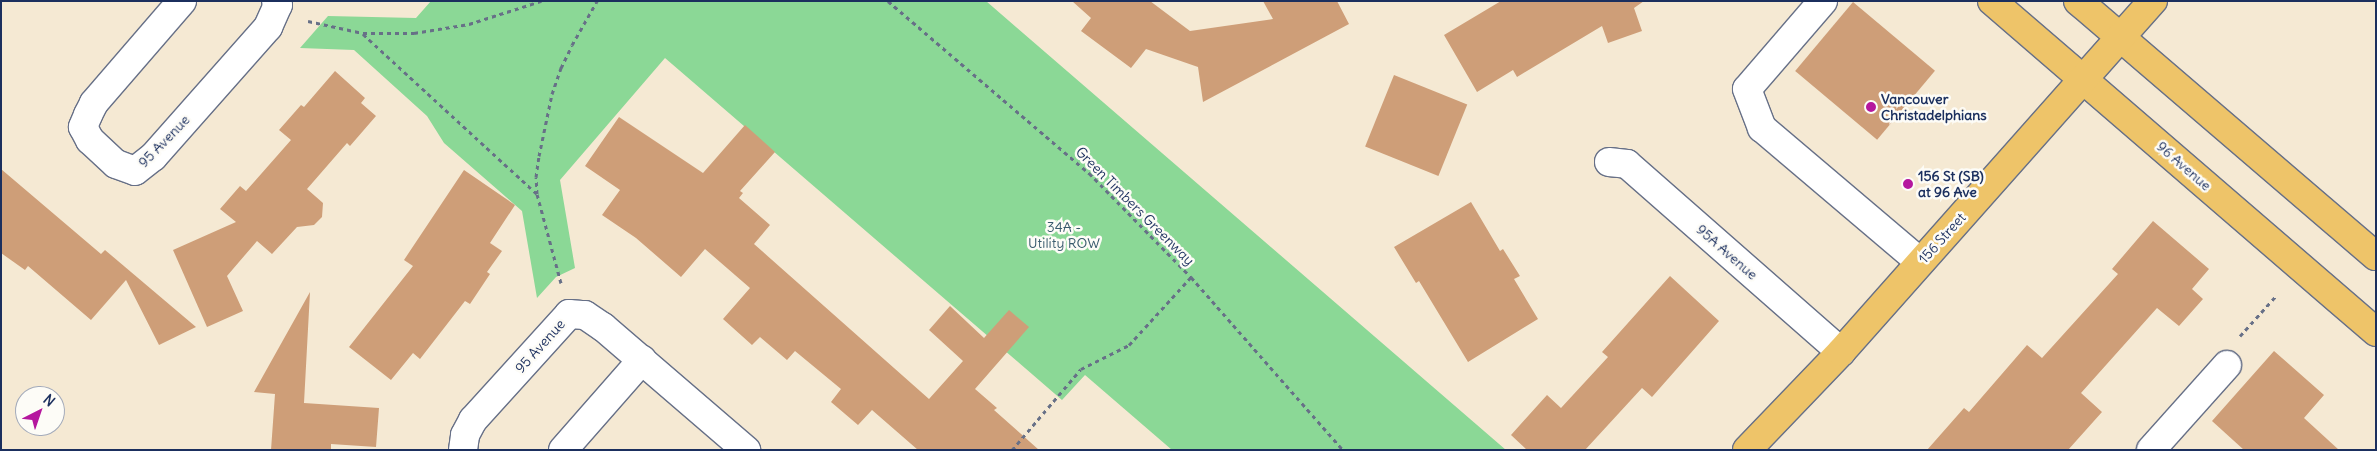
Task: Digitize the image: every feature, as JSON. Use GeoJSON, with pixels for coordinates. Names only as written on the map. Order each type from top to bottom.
{"type":"FeatureCollection","features":[{"type":"Feature","properties":{"kind":"main road","name":"96 Avenue"},"geometry":{"type":"LineString","coordinates":[[1992,1],[2376,332]]}},
{"type":"Feature","properties":{"kind":"main road"},"geometry":{"type":"LineString","coordinates":[[2078,1],[2376,256]]}},
{"type":"Feature","properties":{"kind":"main road","name":"156 Street"},"geometry":{"type":"LineString","coordinates":[[1747,450],[1841,352],[2154,1]]}},
{"type":"Feature","properties":{"kind":"street","name":"95 Avenue"},"geometry":{"type":"LineString","coordinates":[[182,1],[94,103],[83,127],[90,140],[116,164],[136,171],[153,157],[268,27],[278,5],[276,1]]}},
{"type":"Feature","properties":{"kind":"street"},"geometry":{"type":"LineString","coordinates":[[1823,1],[1747,89],[1762,128],[1920,262]]}},
{"type":"Feature","properties":{"kind":"street","name":"95A Avenue"},"geometry":{"type":"LineString","coordinates":[[1609,162],[1627,164],[1841,352]]}},
{"type":"Feature","properties":{"kind":"street","name":"95 Avenue"},"geometry":{"type":"LineString","coordinates":[[463,450],[465,435],[473,420],[569,314],[586,316],[603,327],[746,450]]}},
{"type":"Feature","properties":{"kind":"street"},"geometry":{"type":"LineString","coordinates":[[563,450],[642,360]]}},
{"type":"Feature","properties":{"kind":"street"},"geometry":{"type":"LineString","coordinates":[[2151,450],[2228,365]]}},
{"type":"Feature","properties":{"kind":"path"},"geometry":{"type":"LineString","coordinates":[[308,21],[363,33],[387,34],[440,29],[497,16],[541,1]]}},
{"type":"Feature","properties":{"kind":"path"},"geometry":{"type":"LineString","coordinates":[[562,286],[537,194],[536,177],[541,138],[552,94],[572,45],[597,1]]}},
{"type":"Feature","properties":{"kind":"path","name":"Green Timbers Greenway"},"geometry":{"type":"LineString","coordinates":[[888,1],[1089,173],[1191,278],[1343,450]]}},
{"type":"Feature","properties":{"kind":"path"},"geometry":{"type":"LineString","coordinates":[[363,33],[537,194]]}},
{"type":"Feature","properties":{"kind":"path"},"geometry":{"type":"LineString","coordinates":[[1012,450],[1081,370],[1129,345],[1191,278]]}},
{"type":"Feature","properties":{"kind":"path"},"geometry":{"type":"LineString","coordinates":[[2228,365],[2235,342],[2276,296]]}},
{"type":"Feature","properties":{"kind":"green space","name":"34A - Utility ROW"},"geometry":{"type":"Polygon","coordinates":[[[431,1],[986,1],[1506,450],[1172,450],[1085,375],[1062,400],[665,58],[560,180],[575,268],[556,277],[537,298],[522,211],[444,143],[427,116],[354,50],[300,48],[328,16],[416,18],[431,1]]]}},
{"type":"Feature","properties":{"kind":"building"},"geometry":{"type":"Polygon","coordinates":[[[1072,1],[1150,1],[1190,31],[1273,19],[1263,1],[1337,1],[1349,24],[1203,102],[1198,67],[1146,49],[1131,68],[1081,31],[1091,18],[1072,1]]]}},
{"type":"Feature","properties":{"kind":"building"},"geometry":{"type":"Polygon","coordinates":[[[1501,1],[1644,1],[1634,8],[1642,31],[1608,43],[1602,26],[1517,77],[1513,70],[1477,92],[1444,35],[1501,1]]]}},
{"type":"Feature","properties":{"kind":"building","name":"Vancouver Christadelphians"},"geometry":{"type":"Polygon","coordinates":[[[1853,2],[1935,71],[1877,140],[1795,71],[1853,2]]]}},
{"type":"Feature","properties":{"kind":"building"},"geometry":{"type":"Polygon","coordinates":[[[335,71],[365,98],[361,103],[376,116],[350,146],[347,143],[307,189],[323,203],[322,217],[314,225],[297,227],[272,254],[257,241],[227,276],[243,311],[207,327],[173,250],[236,222],[220,209],[240,186],[246,191],[291,140],[279,130],[301,105],[304,107],[335,71]]]}},
{"type":"Feature","properties":{"kind":"building"},"geometry":{"type":"Polygon","coordinates":[[[1394,75],[1467,105],[1438,176],[1365,146],[1394,75]]]}},
{"type":"Feature","properties":{"kind":"building"},"geometry":{"type":"Polygon","coordinates":[[[619,117],[703,173],[745,125],[775,152],[740,191],[743,193],[739,198],[770,225],[754,244],[929,399],[963,361],[929,330],[950,306],[984,338],[1009,310],[1029,327],[975,389],[997,408],[994,410],[1039,450],[918,450],[872,410],[858,425],[831,402],[841,389],[795,351],[787,360],[760,337],[752,345],[723,319],[750,288],[705,249],[681,277],[636,238],[602,215],[620,190],[585,166],[619,117]]]}},
{"type":"Feature","properties":{"kind":"building"},"geometry":{"type":"Polygon","coordinates":[[[1,169],[101,254],[105,250],[196,327],[159,345],[126,280],[91,320],[28,266],[25,270],[1,253],[1,169]]]}},
{"type":"Feature","properties":{"kind":"building"},"geometry":{"type":"Polygon","coordinates":[[[464,170],[515,205],[490,243],[502,251],[487,272],[490,274],[470,304],[465,301],[420,359],[413,353],[391,380],[349,347],[413,266],[404,260],[464,170]]]}},
{"type":"Feature","properties":{"kind":"building"},"geometry":{"type":"Polygon","coordinates":[[[1471,202],[1500,251],[1503,249],[1520,276],[1514,279],[1538,319],[1468,362],[1419,281],[1416,283],[1394,247],[1471,202]]]}},
{"type":"Feature","properties":{"kind":"building"},"geometry":{"type":"Polygon","coordinates":[[[2153,221],[2209,269],[2192,289],[2203,299],[2179,326],[2157,308],[2081,393],[2102,412],[2068,450],[1927,450],[1964,408],[1969,412],[2027,345],[2042,358],[2118,274],[2112,269],[2153,221]]]}},
{"type":"Feature","properties":{"kind":"building"},"geometry":{"type":"Polygon","coordinates":[[[1670,276],[1719,321],[1652,397],[1642,388],[1585,450],[1527,450],[1511,435],[1547,395],[1561,408],[1608,357],[1602,352],[1670,276]]]}},
{"type":"Feature","properties":{"kind":"building"},"geometry":{"type":"Polygon","coordinates":[[[310,292],[304,403],[379,408],[376,447],[331,444],[331,450],[271,450],[275,394],[254,392],[310,292]]]}},
{"type":"Feature","properties":{"kind":"building"},"geometry":{"type":"Polygon","coordinates":[[[2274,351],[2324,395],[2304,418],[2339,450],[2244,450],[2212,421],[2274,351]]]}},
{"type":"Feature","properties":{"kind":"place","name":"Vancouver Christadelphians"},"geometry":{"type":"Point","coordinates":[1871,107]}},
{"type":"Feature","properties":{"kind":"place","name":"156 St (SB) at 96 Ave"},"geometry":{"type":"Point","coordinates":[1908,184]}}]}
